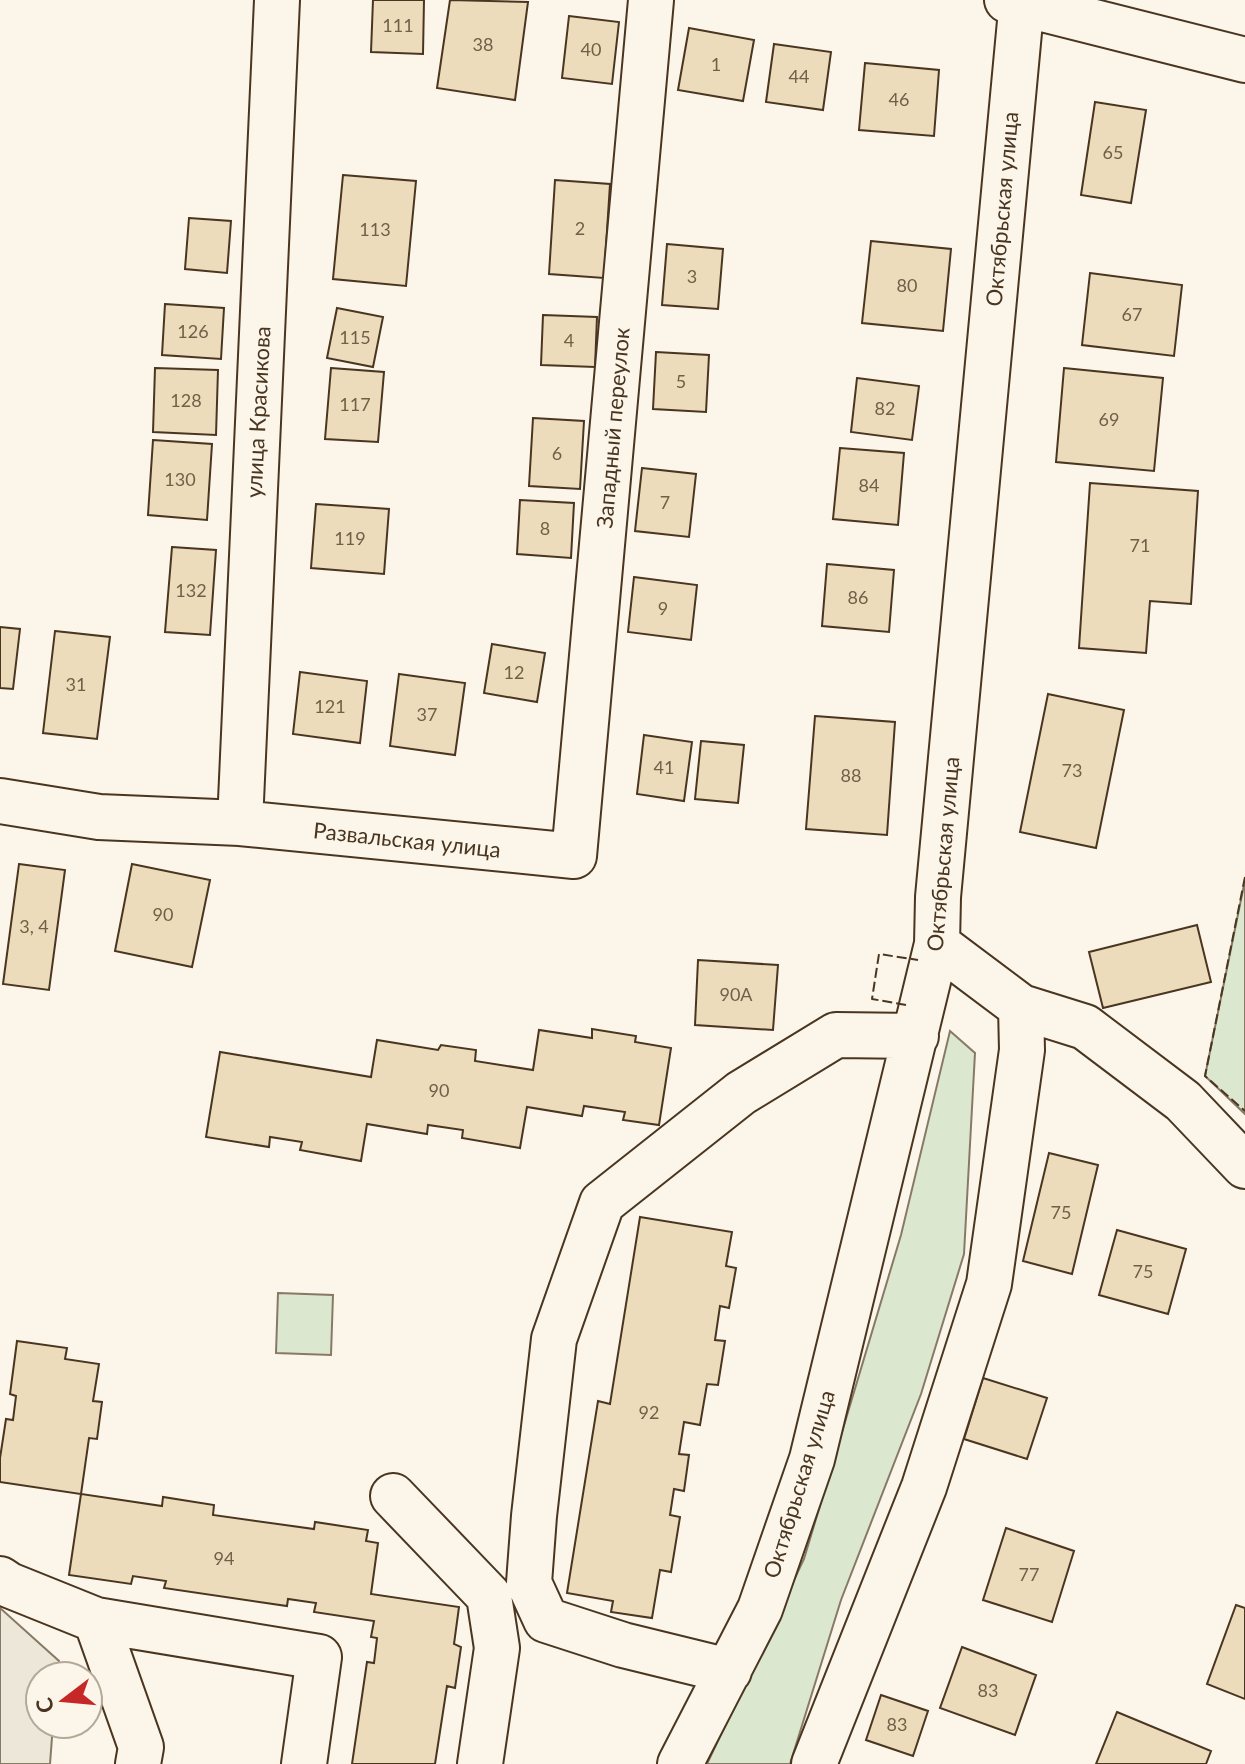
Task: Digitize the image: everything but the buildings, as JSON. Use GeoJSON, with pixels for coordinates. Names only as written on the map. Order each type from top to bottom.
{"type":"FeatureCollection","features":[{"type":"Feature","properties":{"kind":"street","name":"улица Красикова"},"geometry":{"type":"LineString","coordinates":[[240,823],[277,0]]}},
{"type":"Feature","properties":{"kind":"street","name":"Западный переулок"},"geometry":{"type":"LineString","coordinates":[[574,856],[651,0]]}},
{"type":"Feature","properties":{"kind":"street"},"geometry":{"type":"LineString","coordinates":[[1017,1],[1245,60]]}},
{"type":"Feature","properties":{"kind":"street","name":"Октябрьская улица"},"geometry":{"type":"LineString","coordinates":[[680,1764],[760,1609],[812,1459],[937,944],[941,866],[1017,1]]}},
{"type":"Feature","properties":{"kind":"street","name":"Развальская улица"},"geometry":{"type":"LineString","coordinates":[[0,801],[99,817],[240,823],[574,856]]}},
{"type":"Feature","properties":{"kind":"street"},"geometry":{"type":"LineString","coordinates":[[937,944],[1021,1007],[1085,1027],[1183,1101],[1245,1166]]}},
{"type":"Feature","properties":{"kind":"street"},"geometry":{"type":"LineString","coordinates":[[814,1764],[924,1487],[989,1284],[1022,1050],[1021,1007]]}},
{"type":"Feature","properties":{"kind":"street"},"geometry":{"type":"LineString","coordinates":[[729,1671],[623,1645],[546,1620],[529,1583],[554,1339],[602,1203],[741,1093],[836,1035],[916,1036]]}},
{"type":"Feature","properties":{"kind":"street"},"geometry":{"type":"LineString","coordinates":[[393,1496],[489,1596],[497,1648],[480,1764]]}},
{"type":"Feature","properties":{"kind":"street"},"geometry":{"type":"LineString","coordinates":[[0,1579],[96,1620],[319,1657],[304,1764]]}},
{"type":"Feature","properties":{"kind":"street"},"geometry":{"type":"LineString","coordinates":[[96,1620],[141,1747],[138,1764]]}},
{"type":"Feature","properties":{"kind":"green space"},"geometry":{"type":"Polygon","coordinates":[[[1245,880],[1245,1114],[1205,1076],[1245,880]]]}},
{"type":"Feature","properties":{"kind":"green space"},"geometry":{"type":"Polygon","coordinates":[[[950,1031],[975,1053],[964,1254],[921,1394],[841,1600],[790,1764],[707,1764],[804,1559],[901,1235],[950,1031]]]}},
{"type":"Feature","properties":{"kind":"green space"},"geometry":{"type":"Polygon","coordinates":[[[278,1293],[333,1295],[331,1355],[276,1353],[278,1293]]]}},
{"type":"Feature","properties":{"kind":"shaded area"},"geometry":{"type":"Polygon","coordinates":[[[0,1608],[58,1660],[24,1660],[24,1740],[52,1740],[50,1764],[0,1764],[0,1608]]]}},
{"type":"Feature","properties":{"kind":"fence"},"geometry":{"type":"LineString","coordinates":[[1245,877],[1205,1076],[1245,1111]]}},
{"type":"Feature","properties":{"kind":"fence"},"geometry":{"type":"LineString","coordinates":[[906,1005],[872,999],[879,954],[918,960]]}}]}
